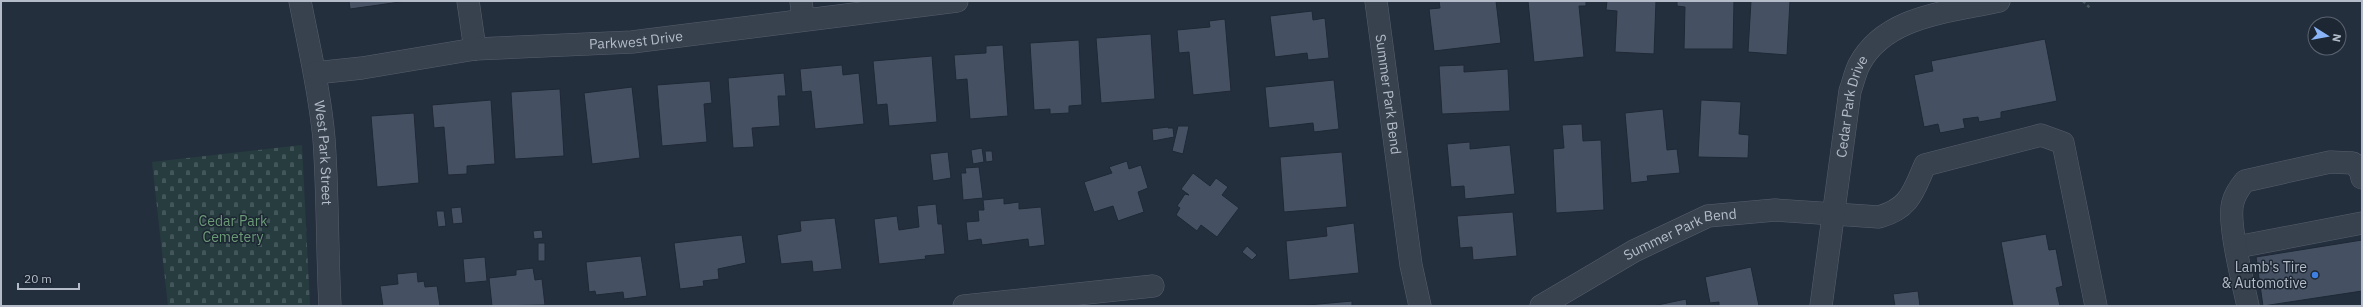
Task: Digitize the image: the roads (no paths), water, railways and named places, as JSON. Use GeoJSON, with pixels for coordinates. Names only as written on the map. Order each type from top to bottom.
{"type":"FeatureCollection","features":[{"type":"Feature","properties":{"kind":"street","name":"West Park Street"},"geometry":{"type":"LineString","coordinates":[[300,1],[315,73],[327,176],[326,233],[330,306]]}},
{"type":"Feature","properties":{"kind":"street"},"geometry":{"type":"LineString","coordinates":[[468,1],[475,49]]}},
{"type":"Feature","properties":{"kind":"street","name":"Parkwest Drive"},"geometry":{"type":"LineString","coordinates":[[315,73],[354,69],[475,49],[632,42],[802,10],[957,1]]}},
{"type":"Feature","properties":{"kind":"street","name":"Summer Park Bend"},"geometry":{"type":"LineString","coordinates":[[1376,1],[1412,265],[1420,306]]}},
{"type":"Feature","properties":{"kind":"street","name":"Cedar Park Drive"},"geometry":{"type":"LineString","coordinates":[[1821,306],[1850,91],[1859,65],[1874,44],[1910,20],[1999,1]]}},
{"type":"Feature","properties":{"kind":"street","name":"Summer Park Bend"},"geometry":{"type":"LineString","coordinates":[[1541,306],[1634,251],[1708,216],[1775,210],[1879,217],[1895,212],[1909,201],[1925,165],[2041,135],[2063,143],[2096,306]]}},
{"type":"Feature","properties":{"kind":"street"},"geometry":{"type":"LineString","coordinates":[[2248,306],[2232,222],[2232,203],[2238,189],[2245,181],[2330,162],[2352,163],[2360,170],[2362,178]]}},
{"type":"Feature","properties":{"kind":"street"},"geometry":{"type":"LineString","coordinates":[[2237,247],[2362,223]]}},
{"type":"Feature","properties":{"kind":"street"},"geometry":{"type":"LineString","coordinates":[[964,306],[1153,286]]}},
{"type":"Feature","properties":{"kind":"place","name":"Lamb's Tire & Automotive"},"geometry":{"type":"Point","coordinates":[2315,275]}},
{"type":"Feature","properties":{"kind":"park label","name":"Cedar Park Cemetery"},"geometry":{"type":"Point","coordinates":[233,230]}}]}
